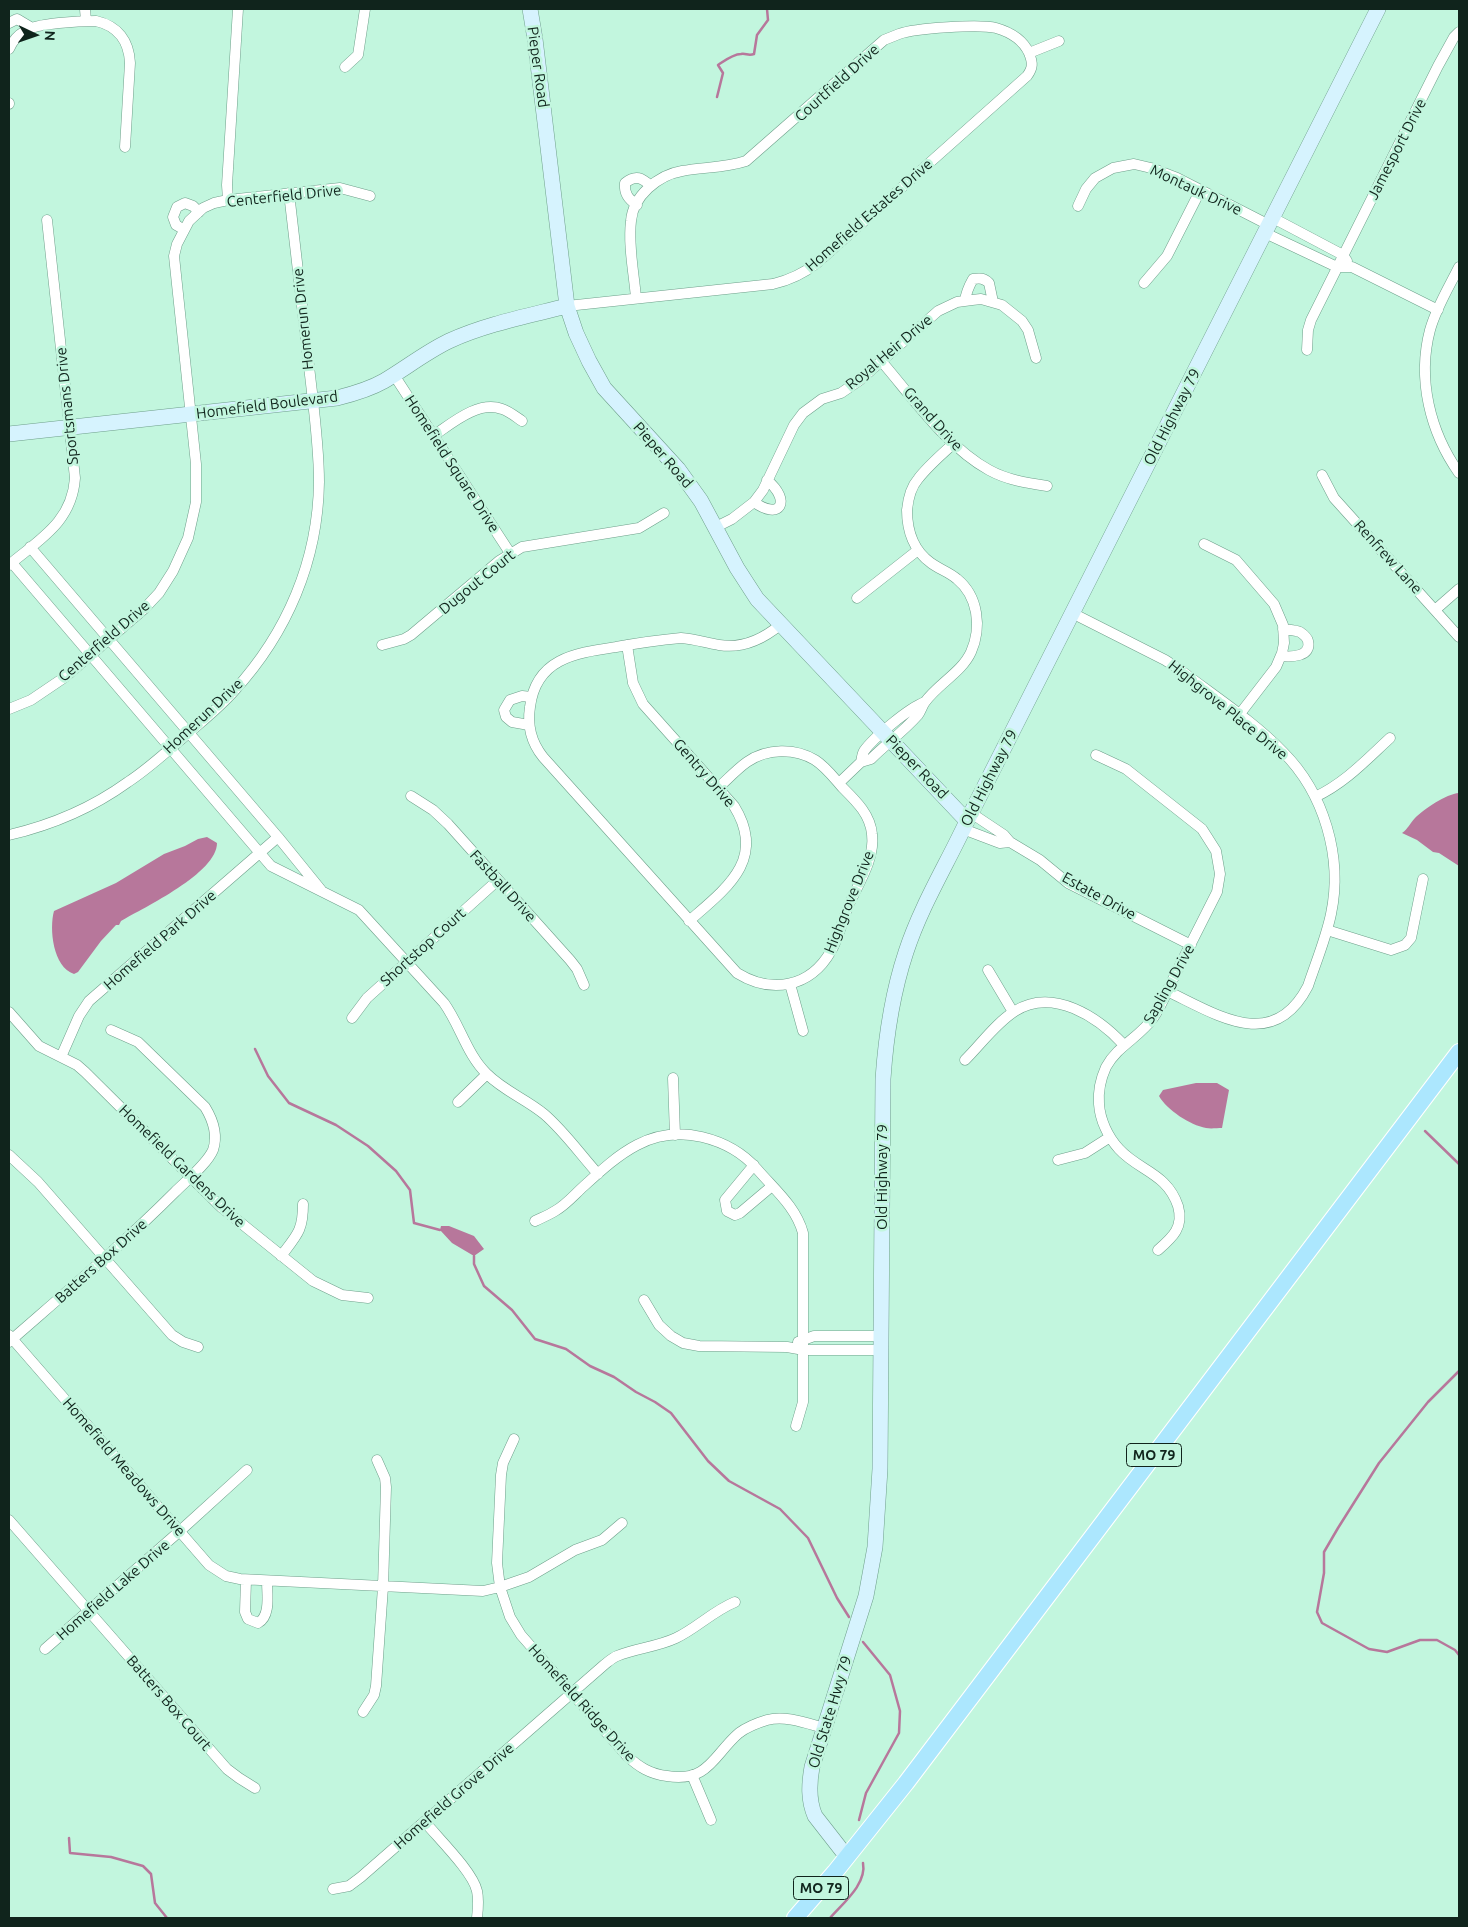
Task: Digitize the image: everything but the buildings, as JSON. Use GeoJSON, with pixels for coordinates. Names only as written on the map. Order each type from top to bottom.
{"type":"FeatureCollection","features":[{"type":"Feature","properties":{"kind":"main road","name":"MO 79"},"geometry":{"type":"LineString","coordinates":[[795,1918],[906,1783],[1459,1052]]}},
{"type":"Feature","properties":{"kind":"street"},"geometry":{"type":"LineString","coordinates":[[85,9],[86,21]]}},
{"type":"Feature","properties":{"kind":"street"},"geometry":{"type":"LineString","coordinates":[[228,200],[227,185],[238,9]]}},
{"type":"Feature","properties":{"kind":"street"},"geometry":{"type":"LineString","coordinates":[[345,67],[358,55],[365,9]]}},
{"type":"Feature","properties":{"kind":"street","name":"Pieper Road"},"geometry":{"type":"LineString","coordinates":[[530,9],[567,306],[589,362],[604,388],[678,469],[701,501],[737,568],[757,599],[967,821]]}},
{"type":"Feature","properties":{"kind":"street","name":"Old Highway 79"},"geometry":{"type":"LineString","coordinates":[[860,1617],[869,1583],[875,1547],[880,1468],[882,1143],[886,1034],[894,992],[906,950],[921,914],[967,821],[1378,9]]}},
{"type":"Feature","properties":{"kind":"street"},"geometry":{"type":"LineString","coordinates":[[9,23],[17,19],[28,29]]}},
{"type":"Feature","properties":{"kind":"street"},"geometry":{"type":"LineString","coordinates":[[10,43],[28,29],[86,21],[106,23],[120,34],[130,51],[125,147]]}},
{"type":"Feature","properties":{"kind":"street","name":"Courtfield Drive"},"geometry":{"type":"LineString","coordinates":[[636,298],[631,220],[636,205],[645,191],[670,174],[734,166],[746,161],[884,40],[913,31],[979,26],[1008,32],[1026,47],[1029,54]]}},
{"type":"Feature","properties":{"kind":"street","name":"Jamesport Drive"},"geometry":{"type":"LineString","coordinates":[[1307,350],[1308,330],[1311,320],[1438,66],[1454,37],[1459,32]]}},
{"type":"Feature","properties":{"kind":"street"},"geometry":{"type":"LineString","coordinates":[[1029,54],[1059,41]]}},
{"type":"Feature","properties":{"kind":"street","name":"Homefield Estates Drive"},"geometry":{"type":"LineString","coordinates":[[567,306],[773,284],[804,273],[817,264],[1027,76],[1031,71],[1033,62],[1029,54]]}},
{"type":"Feature","properties":{"kind":"street","name":"Montauk Drive"},"geometry":{"type":"LineString","coordinates":[[1078,206],[1094,178],[1113,168],[1134,164],[1177,178],[1269,225]]}},
{"type":"Feature","properties":{"kind":"street"},"geometry":{"type":"LineString","coordinates":[[636,205],[628,198],[624,190],[625,183],[636,177],[644,180],[651,186]]}},
{"type":"Feature","properties":{"kind":"street","name":"Centerfield Drive"},"geometry":{"type":"LineString","coordinates":[[9,709],[31,700],[46,691],[91,656],[144,609],[159,593],[173,572],[188,538],[194,511],[196,464],[174,256],[183,229],[199,212],[214,203],[228,200],[340,188],[370,196]]}},
{"type":"Feature","properties":{"kind":"street"},"geometry":{"type":"LineString","coordinates":[[1144,283],[1167,256],[1200,191]]}},
{"type":"Feature","properties":{"kind":"street","name":"Homerun Drive"},"geometry":{"type":"LineString","coordinates":[[9,835],[38,828],[86,808],[130,782],[170,749],[233,693],[254,668],[288,615],[300,588],[311,548],[318,506],[318,458],[289,193]]}},
{"type":"Feature","properties":{"kind":"street"},"geometry":{"type":"LineString","coordinates":[[183,229],[176,225],[173,217],[177,207],[185,203],[193,206],[199,212]]}},
{"type":"Feature","properties":{"kind":"street","name":"Sportsmans Drive"},"geometry":{"type":"LineString","coordinates":[[10,564],[56,525],[66,514],[71,503],[75,478],[47,220]]}},
{"type":"Feature","properties":{"kind":"street"},"geometry":{"type":"LineString","coordinates":[[1269,225],[1343,255],[1352,268]]}},
{"type":"Feature","properties":{"kind":"street"},"geometry":{"type":"LineString","coordinates":[[1269,225],[1338,267],[1352,268],[1438,310]]}},
{"type":"Feature","properties":{"kind":"street"},"geometry":{"type":"LineString","coordinates":[[1459,267],[1430,331],[1426,354],[1428,403],[1440,441],[1459,473]]}},
{"type":"Feature","properties":{"kind":"street"},"geometry":{"type":"LineString","coordinates":[[965,301],[966,294],[974,279],[983,278],[989,283],[993,302]]}},
{"type":"Feature","properties":{"kind":"street","name":"Royal Heir Drive"},"geometry":{"type":"LineString","coordinates":[[716,528],[732,519],[754,502],[768,480],[794,425],[802,413],[822,399],[850,388],[882,362],[938,311],[957,302],[981,299],[1002,304],[1022,321],[1030,337],[1036,358]]}},
{"type":"Feature","properties":{"kind":"street","name":"Homefield Boulevard"},"geometry":{"type":"LineString","coordinates":[[9,434],[312,401],[354,394],[382,382],[432,349],[458,337],[494,325],[567,306]]}},
{"type":"Feature","properties":{"kind":"street","name":"Grand Drive"},"geometry":{"type":"LineString","coordinates":[[882,362],[953,444],[989,470],[1022,482],[1048,486]]}},
{"type":"Feature","properties":{"kind":"street","name":"Homefield Square Drive"},"geometry":{"type":"LineString","coordinates":[[394,375],[510,553]]}},
{"type":"Feature","properties":{"kind":"street"},"geometry":{"type":"LineString","coordinates":[[433,436],[463,416],[488,408],[501,408],[522,421]]}},
{"type":"Feature","properties":{"kind":"street"},"geometry":{"type":"LineString","coordinates":[[839,784],[861,762],[871,759],[887,736],[919,714],[925,702],[964,663],[975,639],[977,619],[974,602],[964,585],[955,577],[930,563],[918,550],[910,536],[907,522],[908,502],[917,480],[953,444]]}},
{"type":"Feature","properties":{"kind":"street","name":"Renfrew Lane"},"geometry":{"type":"LineString","coordinates":[[1322,475],[1334,498],[1459,637]]}},
{"type":"Feature","properties":{"kind":"street"},"geometry":{"type":"LineString","coordinates":[[754,502],[760,507],[772,510],[778,508],[781,504],[781,496],[778,490],[768,480]]}},
{"type":"Feature","properties":{"kind":"street","name":"Dugout Court"},"geometry":{"type":"LineString","coordinates":[[382,645],[411,635],[510,553],[522,547],[639,528],[664,513]]}},
{"type":"Feature","properties":{"kind":"street"},"geometry":{"type":"LineString","coordinates":[[1204,544],[1236,560],[1274,604],[1284,629],[1284,643],[1276,667],[1239,715]]}},
{"type":"Feature","properties":{"kind":"street"},"geometry":{"type":"LineString","coordinates":[[30,547],[325,894]]}},
{"type":"Feature","properties":{"kind":"street"},"geometry":{"type":"LineString","coordinates":[[857,598],[918,550]]}},
{"type":"Feature","properties":{"kind":"street"},"geometry":{"type":"LineString","coordinates":[[10,564],[271,866],[359,910],[444,1002],[454,1017],[471,1052],[487,1074],[506,1090],[545,1115],[598,1174]]}},
{"type":"Feature","properties":{"kind":"street"},"geometry":{"type":"LineString","coordinates":[[1435,610],[1459,589]]}},
{"type":"Feature","properties":{"kind":"street","name":"Highgrove Place Drive"},"geometry":{"type":"LineString","coordinates":[[1072,613],[1179,668],[1283,751],[1303,776],[1316,797],[1331,842],[1334,898],[1327,930],[1302,996],[1290,1011],[1270,1022],[1259,1025],[1239,1023],[1226,1019],[1167,991]]}},
{"type":"Feature","properties":{"kind":"street","name":"Highgrove Drive"},"geometry":{"type":"LineString","coordinates":[[718,787],[747,762],[768,753],[780,751],[793,752],[816,761],[839,784],[864,812],[872,833],[871,852],[843,918],[832,950],[821,966],[810,975],[790,984],[774,986],[757,983],[737,973],[543,757],[536,748],[528,718],[531,697],[542,677],[550,667],[562,659],[584,652],[681,638],[693,638],[731,646],[756,641],[780,625]]}},
{"type":"Feature","properties":{"kind":"street"},"geometry":{"type":"LineString","coordinates":[[1281,656],[1290,657],[1304,654],[1308,646],[1305,636],[1299,632],[1284,629]]}},
{"type":"Feature","properties":{"kind":"street","name":"Gentry Drive"},"geometry":{"type":"LineString","coordinates":[[627,645],[632,683],[643,704],[718,787],[742,818],[746,838],[741,868],[728,887],[689,921]]}},
{"type":"Feature","properties":{"kind":"street"},"geometry":{"type":"LineString","coordinates":[[529,725],[512,722],[506,717],[504,710],[510,700],[522,696],[531,697]]}},
{"type":"Feature","properties":{"kind":"street"},"geometry":{"type":"LineString","coordinates":[[1316,797],[1333,789],[1347,778],[1390,738]]}},
{"type":"Feature","properties":{"kind":"street","name":"Sapling Drive"},"geometry":{"type":"LineString","coordinates":[[1096,755],[1132,774],[1198,825],[1212,842],[1218,863],[1219,883],[1216,892],[1167,991],[1149,1024],[1124,1045],[1106,1066],[1100,1091],[1099,1105],[1103,1122],[1110,1137],[1120,1150],[1164,1181],[1176,1200],[1180,1213],[1178,1230],[1158,1250]]}},
{"type":"Feature","properties":{"kind":"street","name":"Fastball Drive"},"geometry":{"type":"LineString","coordinates":[[411,796],[434,810],[498,880],[570,960],[577,969],[584,986]]}},
{"type":"Feature","properties":{"kind":"street","name":"Estate Drive"},"geometry":{"type":"LineString","coordinates":[[967,821],[1000,843],[1010,842]]}},
{"type":"Feature","properties":{"kind":"street","name":"Estate Drive"},"geometry":{"type":"LineString","coordinates":[[967,821],[1004,835],[1010,842],[1040,860],[1080,890],[1190,945]]}},
{"type":"Feature","properties":{"kind":"street","name":"Homefield Park Drive"},"geometry":{"type":"LineString","coordinates":[[61,1057],[79,1016],[89,1001],[278,838]]}},
{"type":"Feature","properties":{"kind":"street"},"geometry":{"type":"LineString","coordinates":[[1327,930],[1391,950],[1405,945],[1411,938],[1423,879]]}},
{"type":"Feature","properties":{"kind":"street","name":"Shortstop Court"},"geometry":{"type":"LineString","coordinates":[[352,1018],[367,998],[498,880]]}},
{"type":"Feature","properties":{"kind":"street"},"geometry":{"type":"LineString","coordinates":[[988,970],[1013,1012]]}},
{"type":"Feature","properties":{"kind":"street"},"geometry":{"type":"LineString","coordinates":[[790,984],[803,1031]]}},
{"type":"Feature","properties":{"kind":"street"},"geometry":{"type":"LineString","coordinates":[[965,1060],[1013,1012],[1037,1003],[1063,1004],[1100,1022],[1124,1045]]}},
{"type":"Feature","properties":{"kind":"street","name":"Homefield Gardens Drive"},"geometry":{"type":"LineString","coordinates":[[9,1012],[39,1046],[77,1065],[86,1072],[221,1207],[312,1281],[342,1295],[368,1298]]}},
{"type":"Feature","properties":{"kind":"street","name":"Batters Box Drive"},"geometry":{"type":"LineString","coordinates":[[10,1339],[139,1229],[209,1158],[215,1141],[212,1118],[205,1107],[138,1042],[111,1030]]}},
{"type":"Feature","properties":{"kind":"street"},"geometry":{"type":"LineString","coordinates":[[458,1102],[487,1074]]}},
{"type":"Feature","properties":{"kind":"street"},"geometry":{"type":"LineString","coordinates":[[673,1078],[675,1134]]}},
{"type":"Feature","properties":{"kind":"street"},"geometry":{"type":"LineString","coordinates":[[535,1221],[563,1205],[625,1151],[652,1138],[675,1134],[695,1135],[719,1142],[743,1156],[754,1165],[792,1208],[804,1233],[803,1402],[796,1426]]}},
{"type":"Feature","properties":{"kind":"street"},"geometry":{"type":"LineString","coordinates":[[1058,1160],[1085,1153],[1110,1137]]}},
{"type":"Feature","properties":{"kind":"street"},"geometry":{"type":"LineString","coordinates":[[9,1155],[38,1182],[172,1335],[198,1348]]}},
{"type":"Feature","properties":{"kind":"street"},"geometry":{"type":"LineString","coordinates":[[754,1165],[725,1200],[727,1210],[736,1215],[740,1213],[772,1186]]}},
{"type":"Feature","properties":{"kind":"street"},"geometry":{"type":"LineString","coordinates":[[281,1256],[301,1230],[304,1204]]}},
{"type":"Feature","properties":{"kind":"street"},"geometry":{"type":"LineString","coordinates":[[644,1300],[659,1325],[671,1336],[683,1343],[712,1347],[787,1347],[804,1350],[881,1343]]}},
{"type":"Feature","properties":{"kind":"street"},"geometry":{"type":"LineString","coordinates":[[787,1347],[814,1336],[881,1343]]}},
{"type":"Feature","properties":{"kind":"street","name":"Homefield Meadows Drive"},"geometry":{"type":"LineString","coordinates":[[10,1339],[181,1530],[209,1564],[226,1576],[246,1580],[483,1591],[529,1577],[574,1550],[602,1540],[622,1523]]}},
{"type":"Feature","properties":{"kind":"street","name":"Homefield Ridge Drive"},"geometry":{"type":"LineString","coordinates":[[514,1439],[503,1463],[501,1475],[497,1563],[500,1587],[510,1618],[521,1635],[627,1756],[639,1766],[655,1774],[675,1778],[692,1775],[703,1770],[715,1761],[738,1734],[750,1726],[768,1720],[782,1719],[824,1728]]}},
{"type":"Feature","properties":{"kind":"street"},"geometry":{"type":"LineString","coordinates":[[363,1712],[374,1695],[376,1686],[382,1587],[386,1487],[385,1478],[377,1460]]}},
{"type":"Feature","properties":{"kind":"street","name":"Homefield Lake Drive"},"geometry":{"type":"LineString","coordinates":[[45,1649],[247,1470]]}},
{"type":"Feature","properties":{"kind":"street"},"geometry":{"type":"LineString","coordinates":[[9,1520],[89,1611]]}},
{"type":"Feature","properties":{"kind":"street"},"geometry":{"type":"LineString","coordinates":[[246,1580],[245,1612],[248,1619],[258,1623],[263,1620],[266,1613],[267,1581]]}},
{"type":"Feature","properties":{"kind":"street","name":"Homefield Grove Drive"},"geometry":{"type":"LineString","coordinates":[[333,1889],[349,1886],[616,1656],[657,1646],[676,1638],[719,1609],[735,1602]]}},
{"type":"Feature","properties":{"kind":"street","name":"Batters Box Court"},"geometry":{"type":"LineString","coordinates":[[89,1611],[227,1769],[255,1788]]}},
{"type":"Feature","properties":{"kind":"street","name":"Old State Hwy 79"},"geometry":{"type":"LineString","coordinates":[[847,1857],[815,1816],[809,1790],[812,1767],[860,1617]]}},
{"type":"Feature","properties":{"kind":"street"},"geometry":{"type":"LineString","coordinates":[[692,1775],[711,1820]]}},
{"type":"Feature","properties":{"kind":"street"},"geometry":{"type":"LineString","coordinates":[[425,1822],[471,1878],[477,1890],[477,1918]]}},
{"type":"Feature","properties":{"kind":"shaded area"},"geometry":{"type":"Polygon","coordinates":[[[1459,793],[1459,866],[1402,833],[1429,806],[1448,796],[1459,793]]]}},
{"type":"Feature","properties":{"kind":"shaded area"},"geometry":{"type":"Polygon","coordinates":[[[207,837],[217,843],[214,854],[193,877],[162,898],[121,921],[119,925],[116,925],[101,941],[78,972],[74,974],[61,964],[54,947],[52,927],[54,911],[116,883],[164,854],[207,837]]]}},
{"type":"Feature","properties":{"kind":"shaded area"},"geometry":{"type":"Polygon","coordinates":[[[1196,1083],[1217,1083],[1229,1090],[1222,1128],[1206,1128],[1186,1120],[1167,1106],[1159,1096],[1163,1090],[1196,1083]]]}},
{"type":"Feature","properties":{"kind":"shaded area"},"geometry":{"type":"Polygon","coordinates":[[[441,1226],[449,1226],[474,1236],[484,1249],[474,1256],[452,1243],[440,1230],[441,1226]]]}},
{"type":"Feature","properties":{"kind":"waterway"},"geometry":{"type":"LineString","coordinates":[[717,97],[723,73],[718,65],[735,55],[754,54],[757,35],[768,20],[767,9]]}},
{"type":"Feature","properties":{"kind":"waterway"},"geometry":{"type":"LineString","coordinates":[[255,1049],[268,1076],[289,1103],[336,1125],[368,1146],[396,1171],[410,1190],[414,1223],[440,1230]]}},
{"type":"Feature","properties":{"kind":"waterway"},"geometry":{"type":"LineString","coordinates":[[1425,1131],[1459,1164]]}},
{"type":"Feature","properties":{"kind":"waterway"},"geometry":{"type":"LineString","coordinates":[[474,1256],[474,1264],[484,1286],[512,1310],[535,1339],[566,1349],[590,1366],[614,1377],[671,1413],[708,1461],[729,1481],[780,1509],[808,1538],[837,1598],[849,1617]]}},
{"type":"Feature","properties":{"kind":"waterway"},"geometry":{"type":"LineString","coordinates":[[1459,1371],[1428,1402],[1379,1463],[1338,1528],[1324,1552],[1324,1573],[1317,1612],[1322,1623],[1369,1649],[1387,1652],[1420,1640],[1437,1640],[1455,1650],[1459,1655]]}},
{"type":"Feature","properties":{"kind":"waterway"},"geometry":{"type":"LineString","coordinates":[[859,1820],[866,1793],[899,1733],[900,1711],[890,1675],[863,1642]]}},
{"type":"Feature","properties":{"kind":"waterway"},"geometry":{"type":"LineString","coordinates":[[69,1838],[70,1853],[111,1857],[143,1866],[151,1874],[155,1903],[167,1918]]}},
{"type":"Feature","properties":{"kind":"waterway"},"geometry":{"type":"LineString","coordinates":[[830,1918],[858,1886],[863,1871],[863,1863]]}}]}
